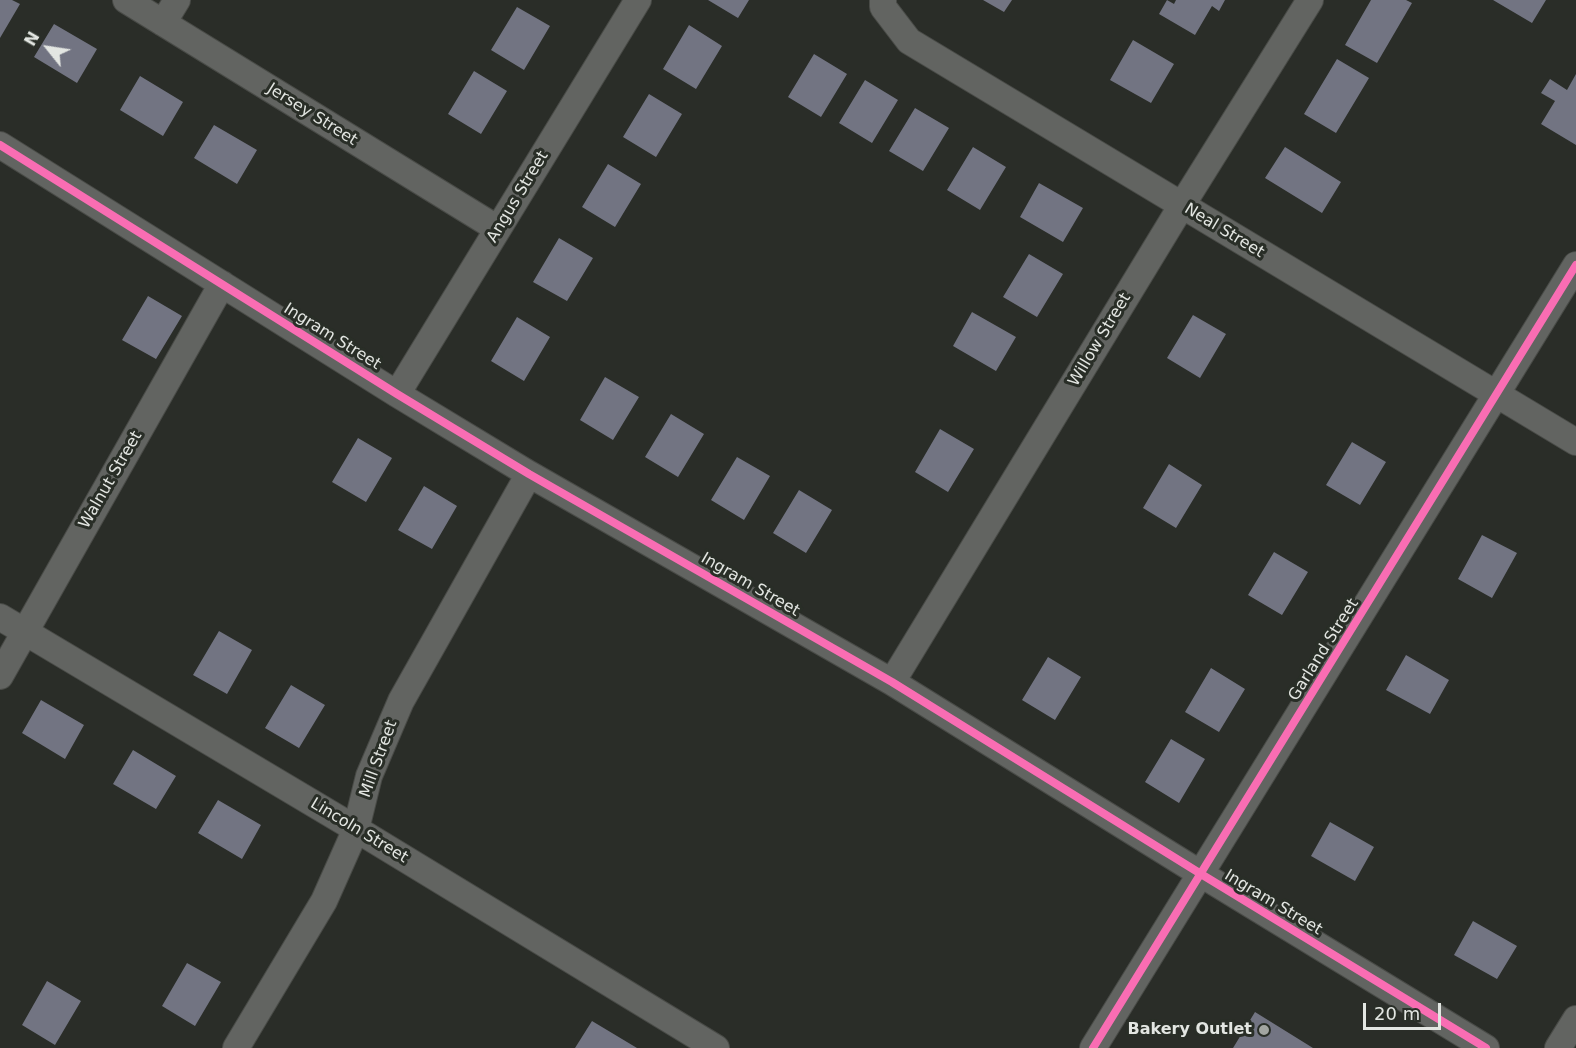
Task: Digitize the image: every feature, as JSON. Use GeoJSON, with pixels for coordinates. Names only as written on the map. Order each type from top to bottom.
{"type":"FeatureCollection","features":[{"type":"Feature","properties":{"kind":"street","name":"Jersey Street"},"geometry":{"type":"LineString","coordinates":[[126,0],[498,229]]}},
{"type":"Feature","properties":{"kind":"street"},"geometry":{"type":"LineString","coordinates":[[163,23],[177,0]]}},
{"type":"Feature","properties":{"kind":"street","name":"Angus Street"},"geometry":{"type":"LineString","coordinates":[[397,394],[638,0]]}},
{"type":"Feature","properties":{"kind":"street","name":"Willow Street"},"geometry":{"type":"LineString","coordinates":[[892,682],[1182,205],[1310,0]]}},
{"type":"Feature","properties":{"kind":"street","name":"Neal Street"},"geometry":{"type":"LineString","coordinates":[[883,3],[909,41],[1576,442]]}},
{"type":"Feature","properties":{"kind":"street","name":"Ingram Street"},"geometry":{"type":"LineString","coordinates":[[0,146],[397,394],[529,474],[892,682],[1486,1048]]}},
{"type":"Feature","properties":{"kind":"street","name":"Garland Street"},"geometry":{"type":"LineString","coordinates":[[1093,1048],[1498,395],[1576,265]]}},
{"type":"Feature","properties":{"kind":"street","name":"Walnut Street"},"geometry":{"type":"LineString","coordinates":[[0,676],[222,285]]}},
{"type":"Feature","properties":{"kind":"street","name":"Mill Street"},"geometry":{"type":"LineString","coordinates":[[237,1048],[324,901],[356,829],[369,776],[401,701],[529,474]]}},
{"type":"Feature","properties":{"kind":"street","name":"Lincoln Street"},"geometry":{"type":"LineString","coordinates":[[0,617],[356,829],[716,1048]]}},
{"type":"Feature","properties":{"kind":"street"},"geometry":{"type":"LineString","coordinates":[[1558,1048],[1576,1019]]}},
{"type":"Feature","properties":{"kind":"building"},"geometry":{"type":"Polygon","coordinates":[[[0,0],[12,0],[20,4],[0,38],[0,0]]]}},
{"type":"Feature","properties":{"kind":"building"},"geometry":{"type":"Polygon","coordinates":[[[708,0],[749,0],[738,18],[708,0]]]}},
{"type":"Feature","properties":{"kind":"building"},"geometry":{"type":"Polygon","coordinates":[[[983,0],[1012,0],[1004,12],[983,0]]]}},
{"type":"Feature","properties":{"kind":"building"},"geometry":{"type":"Polygon","coordinates":[[[1167,0],[1174,4],[1176,0],[1225,0],[1219,11],[1212,6],[1195,35],[1159,14],[1167,0]]]}},
{"type":"Feature","properties":{"kind":"building"},"geometry":{"type":"Polygon","coordinates":[[[1371,0],[1406,0],[1412,3],[1377,63],[1345,45],[1371,0]]]}},
{"type":"Feature","properties":{"kind":"building"},"geometry":{"type":"Polygon","coordinates":[[[1493,0],[1546,0],[1532,23],[1493,0]]]}},
{"type":"Feature","properties":{"kind":"building"},"geometry":{"type":"Polygon","coordinates":[[[517,7],[550,26],[524,70],[491,50],[517,7]]]}},
{"type":"Feature","properties":{"kind":"building"},"geometry":{"type":"Polygon","coordinates":[[[54,24],[97,49],[77,83],[34,57],[54,24]]]}},
{"type":"Feature","properties":{"kind":"building"},"geometry":{"type":"Polygon","coordinates":[[[689,25],[722,46],[696,89],[663,69],[689,25]]]}},
{"type":"Feature","properties":{"kind":"building"},"geometry":{"type":"Polygon","coordinates":[[[1133,40],[1174,64],[1151,103],[1110,80],[1133,40]]]}},
{"type":"Feature","properties":{"kind":"building"},"geometry":{"type":"Polygon","coordinates":[[[814,54],[847,74],[821,117],[788,97],[814,54]]]}},
{"type":"Feature","properties":{"kind":"building"},"geometry":{"type":"Polygon","coordinates":[[[1337,59],[1369,78],[1336,133],[1304,114],[1337,59]]]}},
{"type":"Feature","properties":{"kind":"building"},"geometry":{"type":"Polygon","coordinates":[[[474,71],[507,91],[481,134],[448,114],[474,71]]]}},
{"type":"Feature","properties":{"kind":"building"},"geometry":{"type":"Polygon","coordinates":[[[1576,74],[1576,145],[1541,124],[1555,101],[1541,93],[1550,79],[1567,90],[1576,74]]]}},
{"type":"Feature","properties":{"kind":"building"},"geometry":{"type":"Polygon","coordinates":[[[140,76],[183,102],[163,136],[120,110],[140,76]]]}},
{"type":"Feature","properties":{"kind":"building"},"geometry":{"type":"Polygon","coordinates":[[[865,80],[898,100],[872,143],[839,123],[865,80]]]}},
{"type":"Feature","properties":{"kind":"building"},"geometry":{"type":"Polygon","coordinates":[[[649,94],[682,114],[656,157],[623,137],[649,94]]]}},
{"type":"Feature","properties":{"kind":"building"},"geometry":{"type":"Polygon","coordinates":[[[915,108],[949,128],[923,171],[889,151],[915,108]]]}},
{"type":"Feature","properties":{"kind":"building"},"geometry":{"type":"Polygon","coordinates":[[[214,125],[257,150],[237,184],[194,158],[214,125]]]}},
{"type":"Feature","properties":{"kind":"building"},"geometry":{"type":"Polygon","coordinates":[[[973,147],[1006,167],[980,210],[947,190],[973,147]]]}},
{"type":"Feature","properties":{"kind":"building"},"geometry":{"type":"Polygon","coordinates":[[[1285,147],[1341,182],[1322,213],[1265,178],[1285,147]]]}},
{"type":"Feature","properties":{"kind":"building"},"geometry":{"type":"Polygon","coordinates":[[[608,164],[641,184],[615,227],[582,207],[608,164]]]}},
{"type":"Feature","properties":{"kind":"building"},"geometry":{"type":"Polygon","coordinates":[[[1039,183],[1083,208],[1063,242],[1020,217],[1039,183]]]}},
{"type":"Feature","properties":{"kind":"building"},"geometry":{"type":"Polygon","coordinates":[[[559,238],[593,258],[567,301],[533,282],[559,238]]]}},
{"type":"Feature","properties":{"kind":"building"},"geometry":{"type":"Polygon","coordinates":[[[1029,254],[1063,274],[1037,317],[1003,297],[1029,254]]]}},
{"type":"Feature","properties":{"kind":"building"},"geometry":{"type":"Polygon","coordinates":[[[148,296],[182,316],[156,359],[122,340],[148,296]]]}},
{"type":"Feature","properties":{"kind":"building"},"geometry":{"type":"Polygon","coordinates":[[[972,312],[1016,337],[996,371],[953,346],[972,312]]]}},
{"type":"Feature","properties":{"kind":"building"},"geometry":{"type":"Polygon","coordinates":[[[1193,315],[1226,334],[1200,378],[1167,358],[1193,315]]]}},
{"type":"Feature","properties":{"kind":"building"},"geometry":{"type":"Polygon","coordinates":[[[517,317],[550,337],[524,381],[491,361],[517,317]]]}},
{"type":"Feature","properties":{"kind":"building"},"geometry":{"type":"Polygon","coordinates":[[[605,377],[639,397],[613,440],[580,420],[605,377]]]}},
{"type":"Feature","properties":{"kind":"building"},"geometry":{"type":"Polygon","coordinates":[[[671,414],[704,434],[678,477],[645,457],[671,414]]]}},
{"type":"Feature","properties":{"kind":"building"},"geometry":{"type":"Polygon","coordinates":[[[940,429],[974,449],[948,492],[915,472],[940,429]]]}},
{"type":"Feature","properties":{"kind":"building"},"geometry":{"type":"Polygon","coordinates":[[[358,438],[392,458],[366,502],[332,482],[358,438]]]}},
{"type":"Feature","properties":{"kind":"building"},"geometry":{"type":"Polygon","coordinates":[[[1352,442],[1386,462],[1360,505],[1326,485],[1352,442]]]}},
{"type":"Feature","properties":{"kind":"building"},"geometry":{"type":"Polygon","coordinates":[[[737,457],[770,476],[744,520],[711,500],[737,457]]]}},
{"type":"Feature","properties":{"kind":"building"},"geometry":{"type":"Polygon","coordinates":[[[1169,464],[1202,485],[1176,528],[1143,508],[1169,464]]]}},
{"type":"Feature","properties":{"kind":"building"},"geometry":{"type":"Polygon","coordinates":[[[424,486],[457,506],[432,549],[398,530],[424,486]]]}},
{"type":"Feature","properties":{"kind":"building"},"geometry":{"type":"Polygon","coordinates":[[[799,490],[832,510],[806,553],[773,533],[799,490]]]}},
{"type":"Feature","properties":{"kind":"building"},"geometry":{"type":"Polygon","coordinates":[[[1482,535],[1517,553],[1492,598],[1458,579],[1482,535]]]}},
{"type":"Feature","properties":{"kind":"building"},"geometry":{"type":"Polygon","coordinates":[[[1274,552],[1308,572],[1282,615],[1248,595],[1274,552]]]}},
{"type":"Feature","properties":{"kind":"building"},"geometry":{"type":"Polygon","coordinates":[[[219,631],[252,650],[227,694],[193,675],[219,631]]]}},
{"type":"Feature","properties":{"kind":"building"},"geometry":{"type":"Polygon","coordinates":[[[1406,655],[1449,680],[1430,714],[1386,690],[1406,655]]]}},
{"type":"Feature","properties":{"kind":"building"},"geometry":{"type":"Polygon","coordinates":[[[1048,657],[1081,677],[1055,720],[1022,700],[1048,657]]]}},
{"type":"Feature","properties":{"kind":"building"},"geometry":{"type":"Polygon","coordinates":[[[1211,668],[1245,689],[1219,732],[1185,712],[1211,668]]]}},
{"type":"Feature","properties":{"kind":"building"},"geometry":{"type":"Polygon","coordinates":[[[291,685],[325,705],[299,748],[265,728],[291,685]]]}},
{"type":"Feature","properties":{"kind":"building"},"geometry":{"type":"Polygon","coordinates":[[[41,700],[84,725],[65,759],[22,733],[41,700]]]}},
{"type":"Feature","properties":{"kind":"building"},"geometry":{"type":"Polygon","coordinates":[[[1171,739],[1205,759],[1179,803],[1145,782],[1171,739]]]}},
{"type":"Feature","properties":{"kind":"building"},"geometry":{"type":"Polygon","coordinates":[[[133,750],[176,776],[156,809],[113,784],[133,750]]]}},
{"type":"Feature","properties":{"kind":"building"},"geometry":{"type":"Polygon","coordinates":[[[218,800],[261,825],[242,859],[198,833],[218,800]]]}},
{"type":"Feature","properties":{"kind":"building"},"geometry":{"type":"Polygon","coordinates":[[[1330,822],[1374,847],[1355,881],[1311,856],[1330,822]]]}},
{"type":"Feature","properties":{"kind":"building"},"geometry":{"type":"Polygon","coordinates":[[[1473,921],[1517,946],[1497,979],[1454,955],[1473,921]]]}},
{"type":"Feature","properties":{"kind":"building"},"geometry":{"type":"Polygon","coordinates":[[[187,963],[221,982],[195,1026],[162,1006],[187,963]]]}},
{"type":"Feature","properties":{"kind":"building"},"geometry":{"type":"Polygon","coordinates":[[[47,981],[81,1001],[55,1045],[22,1025],[47,981]]]}},
{"type":"Feature","properties":{"kind":"building","name":"Bakery Outlet"},"geometry":{"type":"Polygon","coordinates":[[[1255,1012],[1313,1048],[1233,1048],[1255,1012]]]}},
{"type":"Feature","properties":{"kind":"building"},"geometry":{"type":"Polygon","coordinates":[[[592,1021],[637,1048],[575,1048],[592,1021]]]}},
{"type":"Feature","properties":{"kind":"cycle path"},"geometry":{"type":"LineString","coordinates":[[0,145],[397,394],[529,474],[892,682],[1486,1048]]}},
{"type":"Feature","properties":{"kind":"cycle path"},"geometry":{"type":"LineString","coordinates":[[1093,1048],[1576,265]]}},
{"type":"Feature","properties":{"kind":"place","name":"Bakery Outlet"},"geometry":{"type":"Point","coordinates":[1264,1030]}}]}
